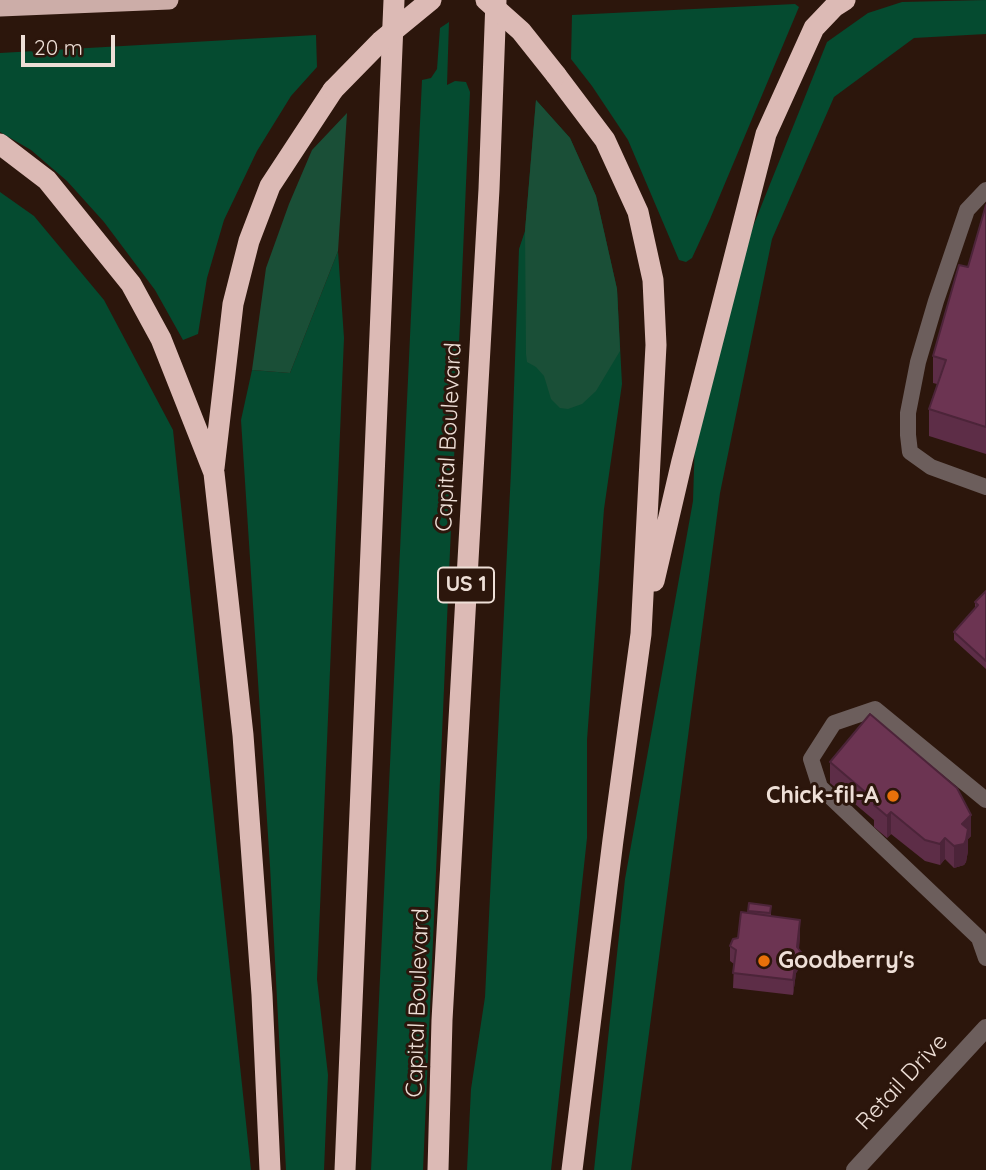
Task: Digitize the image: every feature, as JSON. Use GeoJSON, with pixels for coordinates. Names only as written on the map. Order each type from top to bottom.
{"type":"FeatureCollection","features":[{"type":"Feature","properties":{"kind":"highway"},"geometry":{"type":"LineString","coordinates":[[0,7],[169,0]]}},
{"type":"Feature","properties":{"kind":"highway"},"geometry":{"type":"LineString","coordinates":[[345,1170],[394,0]]}},
{"type":"Feature","properties":{"kind":"highway"},"geometry":{"type":"LineString","coordinates":[[271,1170],[262,995],[243,735],[214,473],[233,304],[249,241],[270,186],[333,90],[381,40],[431,0]]}},
{"type":"Feature","properties":{"kind":"highway"},"geometry":{"type":"LineString","coordinates":[[486,0],[521,31],[605,140],[638,212],[653,280],[656,345],[641,634],[572,1170]]}},
{"type":"Feature","properties":{"kind":"highway","name":"Capital Boulevard"},"geometry":{"type":"LineString","coordinates":[[438,1170],[442,1020],[488,202],[496,0]]}},
{"type":"Feature","properties":{"kind":"highway"},"geometry":{"type":"LineString","coordinates":[[641,634],[682,461],[766,134],[814,29],[834,6],[845,0]]}},
{"type":"Feature","properties":{"kind":"highway"},"geometry":{"type":"LineString","coordinates":[[0,144],[47,180],[131,284],[161,339],[214,473]]}},
{"type":"Feature","properties":{"kind":"street","name":"Retail Drive"},"geometry":{"type":"LineString","coordinates":[[855,1170],[986,1028]]}},
{"type":"Feature","properties":{"kind":"lane"},"geometry":{"type":"LineString","coordinates":[[986,190],[967,209],[918,362],[908,413],[910,453],[931,467],[986,487]]}},
{"type":"Feature","properties":{"kind":"lane"},"geometry":{"type":"LineString","coordinates":[[986,800],[875,709],[834,723],[811,759],[820,787],[978,938],[986,958]]}},
{"type":"Feature","properties":{"kind":"green space"},"geometry":{"type":"Polygon","coordinates":[[[986,0],[986,34],[914,38],[834,97],[772,239],[720,493],[631,1170],[594,1170],[625,879],[693,501],[695,437],[752,229],[827,42],[868,13],[902,2],[986,0]]]}},
{"type":"Feature","properties":{"kind":"green space"},"geometry":{"type":"Polygon","coordinates":[[[795,4],[799,7],[710,219],[692,258],[686,262],[679,260],[628,140],[571,59],[572,15],[795,4]]]}},
{"type":"Feature","properties":{"kind":"green space"},"geometry":{"type":"Polygon","coordinates":[[[449,22],[447,85],[455,81],[466,82],[470,92],[423,1170],[371,1170],[422,80],[431,78],[437,69],[440,28],[449,22]]]}},
{"type":"Feature","properties":{"kind":"green space"},"geometry":{"type":"Polygon","coordinates":[[[316,35],[317,67],[291,96],[257,151],[224,220],[207,278],[198,334],[183,340],[155,290],[104,222],[67,181],[31,150],[0,132],[0,53],[316,35]]]}},
{"type":"Feature","properties":{"kind":"green space"},"geometry":{"type":"Polygon","coordinates":[[[536,100],[570,138],[596,196],[617,289],[622,384],[604,509],[587,740],[587,838],[551,1170],[467,1170],[471,1089],[485,997],[519,249],[525,231],[536,100]]]}},
{"type":"Feature","properties":{"kind":"green space"},"geometry":{"type":"Polygon","coordinates":[[[536,100],[570,138],[596,196],[617,289],[620,351],[596,391],[582,404],[568,409],[560,408],[551,399],[544,376],[527,362],[526,354],[525,231],[536,100]]]}},
{"type":"Feature","properties":{"kind":"green space"},"geometry":{"type":"Polygon","coordinates":[[[347,113],[338,251],[290,373],[252,370],[266,268],[289,204],[312,150],[347,113]]]}},
{"type":"Feature","properties":{"kind":"green space"},"geometry":{"type":"Polygon","coordinates":[[[0,192],[34,216],[104,300],[173,430],[251,1170],[0,1170],[0,192]]]}},
{"type":"Feature","properties":{"kind":"green space"},"geometry":{"type":"Polygon","coordinates":[[[338,251],[344,338],[317,979],[328,1075],[324,1170],[286,1170],[270,866],[241,420],[252,370],[290,373],[338,251]]]}},
{"type":"Feature","properties":{"kind":"building"},"geometry":{"type":"Polygon","coordinates":[[[986,205],[986,427],[929,409],[946,360],[933,356],[959,265],[968,267],[986,205]]]}},
{"type":"Feature","properties":{"kind":"building"},"geometry":{"type":"Polygon","coordinates":[[[986,591],[986,661],[954,632],[978,605],[975,602],[986,591]]]}},
{"type":"Feature","properties":{"kind":"building","name":"Chick-fil-A"},"geometry":{"type":"Polygon","coordinates":[[[870,714],[957,788],[971,815],[962,824],[968,829],[964,844],[954,846],[945,838],[940,844],[925,840],[891,812],[887,816],[874,805],[877,802],[830,762],[870,714]]]}},
{"type":"Feature","properties":{"kind":"building"},"geometry":{"type":"Polygon","coordinates":[[[749,903],[771,906],[770,913],[748,911],[749,903]]]}},
{"type":"Feature","properties":{"kind":"building","name":"Goodberry's"},"geometry":{"type":"Polygon","coordinates":[[[741,912],[800,920],[797,947],[801,952],[796,958],[793,980],[733,973],[736,950],[730,946],[733,939],[738,938],[741,912]]]}},
{"type":"Feature","properties":{"kind":"place","name":"Chick-fil-A"},"geometry":{"type":"Point","coordinates":[893,796]}},
{"type":"Feature","properties":{"kind":"place","name":"Goodberry's"},"geometry":{"type":"Point","coordinates":[764,961]}}]}
